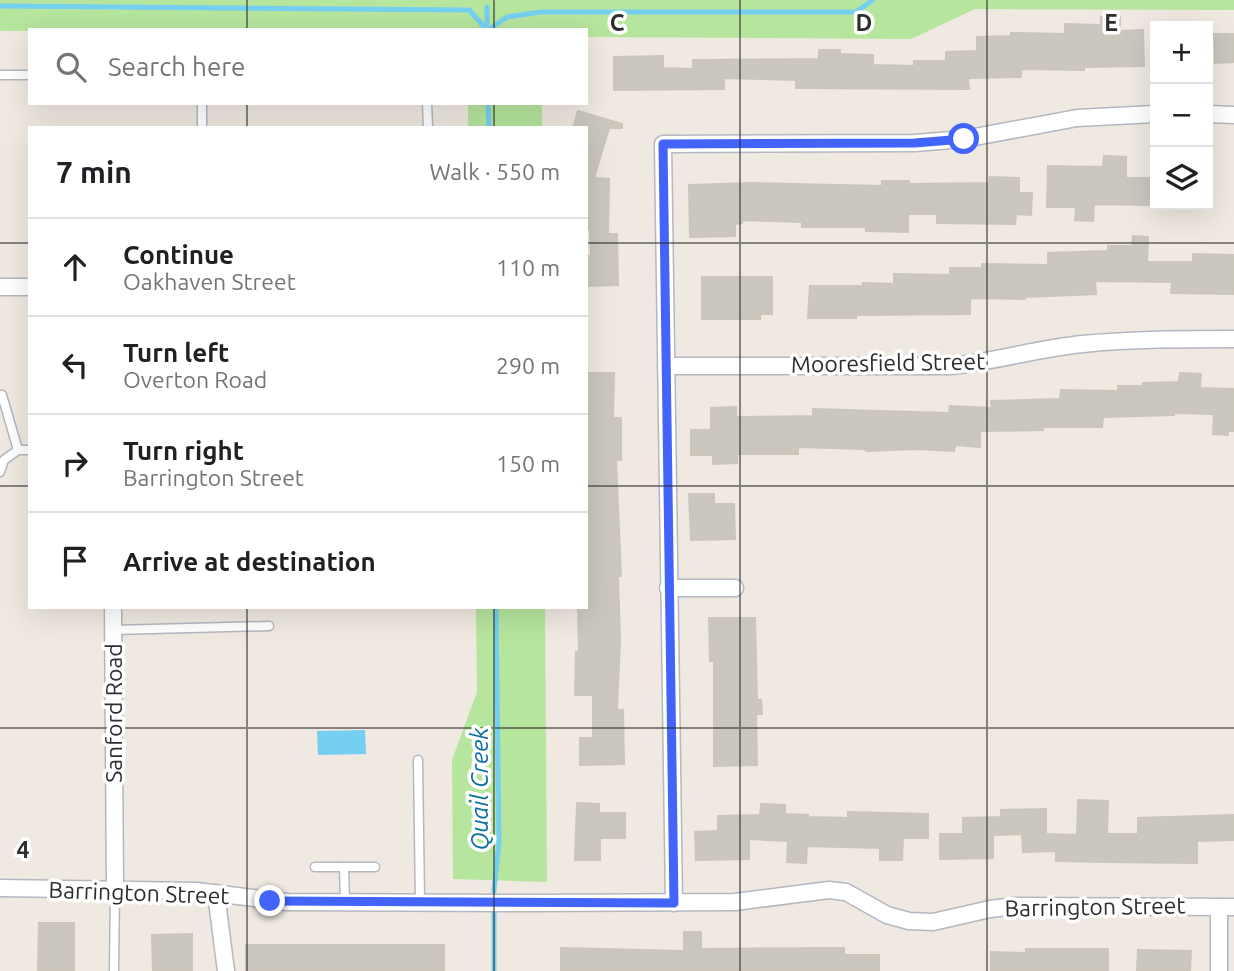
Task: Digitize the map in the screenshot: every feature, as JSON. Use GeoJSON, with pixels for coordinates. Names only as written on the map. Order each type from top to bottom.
{"type":"FeatureCollection","features":[{"type":"Feature","properties":{"kind":"street"},"geometry":{"type":"LineString","coordinates":[[674,903],[663,144],[915,143],[964,139],[1077,118],[1150,114]]}},
{"type":"Feature","properties":{"kind":"street"},"geometry":{"type":"LineString","coordinates":[[1213,114],[1234,115]]}},
{"type":"Feature","properties":{"kind":"street"},"geometry":{"type":"LineString","coordinates":[[0,287],[28,287]]}},
{"type":"Feature","properties":{"kind":"street","name":"Mooresfield Street"},"geometry":{"type":"LineString","coordinates":[[666,366],[950,366],[984,363],[1080,344],[1234,339]]}},
{"type":"Feature","properties":{"kind":"street"},"geometry":{"type":"LineString","coordinates":[[668,588],[735,588]]}},
{"type":"Feature","properties":{"kind":"street","name":"Sanford Road"},"geometry":{"type":"LineString","coordinates":[[113,609],[115,890]]}},
{"type":"Feature","properties":{"kind":"street","name":"Barrington Street"},"geometry":{"type":"LineString","coordinates":[[0,888],[216,893],[287,902],[532,903],[734,902],[828,890],[846,892],[887,915],[909,921],[933,922],[1015,906],[1226,907]]}},
{"type":"Feature","properties":{"kind":"street"},"geometry":{"type":"LineString","coordinates":[[216,893],[226,971]]}},
{"type":"Feature","properties":{"kind":"street"},"geometry":{"type":"LineString","coordinates":[[1219,971],[1226,907]]}},
{"type":"Feature","properties":{"kind":"lane"},"geometry":{"type":"LineString","coordinates":[[0,75],[28,75]]}},
{"type":"Feature","properties":{"kind":"lane"},"geometry":{"type":"LineString","coordinates":[[202,105],[202,126]]}},
{"type":"Feature","properties":{"kind":"lane"},"geometry":{"type":"LineString","coordinates":[[427,105],[428,126]]}},
{"type":"Feature","properties":{"kind":"lane"},"geometry":{"type":"LineString","coordinates":[[0,395],[18,450]]}},
{"type":"Feature","properties":{"kind":"lane"},"geometry":{"type":"LineString","coordinates":[[0,472],[4,460],[18,450],[28,450]]}},
{"type":"Feature","properties":{"kind":"lane"},"geometry":{"type":"LineString","coordinates":[[113,630],[269,626]]}},
{"type":"Feature","properties":{"kind":"lane"},"geometry":{"type":"LineString","coordinates":[[418,760],[420,902]]}},
{"type":"Feature","properties":{"kind":"lane"},"geometry":{"type":"LineString","coordinates":[[315,867],[375,867]]}},
{"type":"Feature","properties":{"kind":"lane"},"geometry":{"type":"LineString","coordinates":[[344,867],[345,902]]}},
{"type":"Feature","properties":{"kind":"lane"},"geometry":{"type":"LineString","coordinates":[[114,971],[115,890]]}},
{"type":"Feature","properties":{"kind":"green space"},"geometry":{"type":"Polygon","coordinates":[[[0,0],[1234,0],[1234,10],[975,9],[911,39],[588,37],[588,28],[28,28],[28,31],[0,31],[0,0]]]}},
{"type":"Feature","properties":{"kind":"green space"},"geometry":{"type":"Polygon","coordinates":[[[468,105],[542,105],[542,126],[468,126],[468,105]]]}},
{"type":"Feature","properties":{"kind":"green space"},"geometry":{"type":"Polygon","coordinates":[[[476,609],[545,609],[547,882],[453,879],[452,760],[477,692],[476,609]]]}},
{"type":"Feature","properties":{"kind":"water"},"geometry":{"type":"Polygon","coordinates":[[[365,730],[366,754],[318,755],[317,731],[365,730]]]}},
{"type":"Feature","properties":{"kind":"building"},"geometry":{"type":"Polygon","coordinates":[[[1101,17],[1120,17],[1120,31],[1143,30],[1144,66],[1084,67],[1084,70],[1021,69],[1021,77],[968,78],[969,89],[796,88],[796,80],[724,78],[724,89],[614,90],[614,57],[663,56],[663,68],[693,69],[693,60],[819,59],[819,50],[840,50],[840,54],[873,55],[873,65],[914,66],[914,61],[946,61],[946,52],[977,51],[977,37],[1011,36],[1011,33],[1065,34],[1065,24],[1101,25],[1101,17]]]}},
{"type":"Feature","properties":{"kind":"building"},"geometry":{"type":"Polygon","coordinates":[[[1214,34],[1234,34],[1234,62],[1215,63],[1214,34]]]}},
{"type":"Feature","properties":{"kind":"building"},"geometry":{"type":"Polygon","coordinates":[[[578,111],[622,124],[622,128],[609,128],[594,178],[609,179],[608,234],[617,234],[618,285],[588,286],[588,256],[591,256],[588,229],[588,126],[574,126],[578,111]]]}},
{"type":"Feature","properties":{"kind":"building"},"geometry":{"type":"Polygon","coordinates":[[[1104,156],[1126,157],[1126,178],[1150,178],[1150,205],[1094,204],[1093,221],[1075,220],[1076,207],[1047,207],[1048,166],[1103,167],[1104,156]]]}},
{"type":"Feature","properties":{"kind":"building"},"geometry":{"type":"Polygon","coordinates":[[[990,177],[1019,178],[1019,193],[1032,193],[1031,215],[1016,214],[1015,224],[937,223],[937,214],[908,214],[908,232],[866,231],[866,227],[802,227],[802,222],[742,220],[742,223],[735,224],[735,236],[690,237],[689,185],[752,183],[882,186],[882,181],[909,181],[909,184],[989,183],[990,177]]]}},
{"type":"Feature","properties":{"kind":"building"},"geometry":{"type":"Polygon","coordinates":[[[1133,236],[1148,237],[1147,262],[1193,262],[1193,254],[1234,255],[1234,294],[1171,293],[1172,282],[1095,281],[1096,294],[1025,299],[970,298],[970,314],[808,318],[810,286],[894,284],[894,274],[950,275],[950,268],[982,268],[982,264],[1048,265],[1048,253],[1108,251],[1108,246],[1132,246],[1133,236]]]}},
{"type":"Feature","properties":{"kind":"building"},"geometry":{"type":"Polygon","coordinates":[[[702,277],[772,277],[772,314],[760,314],[760,319],[702,319],[702,277]]]}},
{"type":"Feature","properties":{"kind":"building"},"geometry":{"type":"Polygon","coordinates":[[[588,373],[614,373],[613,418],[621,418],[621,460],[616,460],[621,576],[618,576],[620,641],[617,710],[623,710],[624,764],[580,765],[580,738],[593,738],[593,695],[575,695],[576,652],[579,652],[578,609],[588,609],[588,373]]]}},
{"type":"Feature","properties":{"kind":"building"},"geometry":{"type":"Polygon","coordinates":[[[1180,373],[1201,374],[1200,388],[1234,389],[1233,431],[1228,431],[1228,435],[1213,434],[1214,414],[1174,413],[1103,417],[1102,427],[980,431],[980,447],[955,445],[954,451],[866,451],[798,447],[798,454],[737,454],[737,463],[713,464],[713,455],[691,455],[691,430],[711,430],[711,408],[736,407],[736,417],[813,416],[813,409],[949,413],[950,406],[992,408],[991,401],[1060,399],[1061,390],[1118,391],[1118,386],[1179,382],[1180,373]]]}},
{"type":"Feature","properties":{"kind":"building"},"geometry":{"type":"Polygon","coordinates":[[[689,494],[714,494],[714,504],[734,504],[735,539],[691,540],[689,494]]]}},
{"type":"Feature","properties":{"kind":"building"},"geometry":{"type":"Polygon","coordinates":[[[709,618],[755,618],[757,700],[761,700],[762,714],[756,714],[757,765],[714,766],[714,661],[710,661],[709,618]]]}},
{"type":"Feature","properties":{"kind":"building"},"geometry":{"type":"Polygon","coordinates":[[[1078,800],[1108,801],[1107,834],[1138,834],[1138,818],[1234,815],[1234,840],[1197,841],[1197,863],[1056,861],[1056,851],[1023,852],[1022,834],[993,835],[993,858],[940,859],[940,834],[963,834],[963,818],[1001,817],[1001,810],[1046,809],[1046,834],[1077,835],[1078,800]]]}},
{"type":"Feature","properties":{"kind":"building"},"geometry":{"type":"Polygon","coordinates":[[[577,803],[599,804],[599,813],[625,813],[625,838],[600,838],[600,860],[575,860],[577,803]]]}},
{"type":"Feature","properties":{"kind":"building"},"geometry":{"type":"Polygon","coordinates":[[[761,804],[785,805],[785,814],[808,817],[848,818],[848,812],[928,814],[928,838],[903,838],[902,860],[880,860],[880,848],[807,846],[806,863],[787,862],[788,841],[749,839],[749,859],[696,860],[695,832],[718,831],[718,816],[760,815],[761,804]]]}},
{"type":"Feature","properties":{"kind":"building"},"geometry":{"type":"Polygon","coordinates":[[[39,923],[74,923],[74,971],[38,971],[39,923]]]}},
{"type":"Feature","properties":{"kind":"building"},"geometry":{"type":"Polygon","coordinates":[[[684,932],[701,932],[701,949],[844,948],[844,955],[879,955],[879,971],[561,971],[561,948],[684,951],[684,932]]]}},
{"type":"Feature","properties":{"kind":"building"},"geometry":{"type":"Polygon","coordinates":[[[192,934],[192,971],[153,971],[152,935],[192,934]]]}},
{"type":"Feature","properties":{"kind":"building"},"geometry":{"type":"Polygon","coordinates":[[[246,945],[444,945],[444,971],[246,971],[246,945]]]}},
{"type":"Feature","properties":{"kind":"building"},"geometry":{"type":"Polygon","coordinates":[[[1026,949],[1108,949],[1108,971],[991,971],[991,952],[1026,953],[1026,949]]]}},
{"type":"Feature","properties":{"kind":"building"},"geometry":{"type":"Polygon","coordinates":[[[1138,950],[1191,951],[1190,971],[1137,971],[1138,950]]]}},
{"type":"Feature","properties":{"kind":"waterway","name":"Quail Creek"},"geometry":{"type":"LineString","coordinates":[[491,28],[507,17],[541,12],[856,12],[873,0]]}},
{"type":"Feature","properties":{"kind":"waterway"},"geometry":{"type":"LineString","coordinates":[[0,6],[469,10],[485,28]]}},
{"type":"Feature","properties":{"kind":"waterway"},"geometry":{"type":"LineString","coordinates":[[487,7],[487,28]]}},
{"type":"Feature","properties":{"kind":"waterway","name":"Quail Creek"},"geometry":{"type":"LineString","coordinates":[[488,105],[489,126]]}},
{"type":"Feature","properties":{"kind":"waterway","name":"Quail Creek"},"geometry":{"type":"LineString","coordinates":[[494,971],[494,889],[499,843],[496,609]]}},
{"type":"Feature","properties":{"kind":"route"},"geometry":{"type":"LineString","coordinates":[[270,901],[674,903],[663,144],[915,143],[964,139]]}}]}
